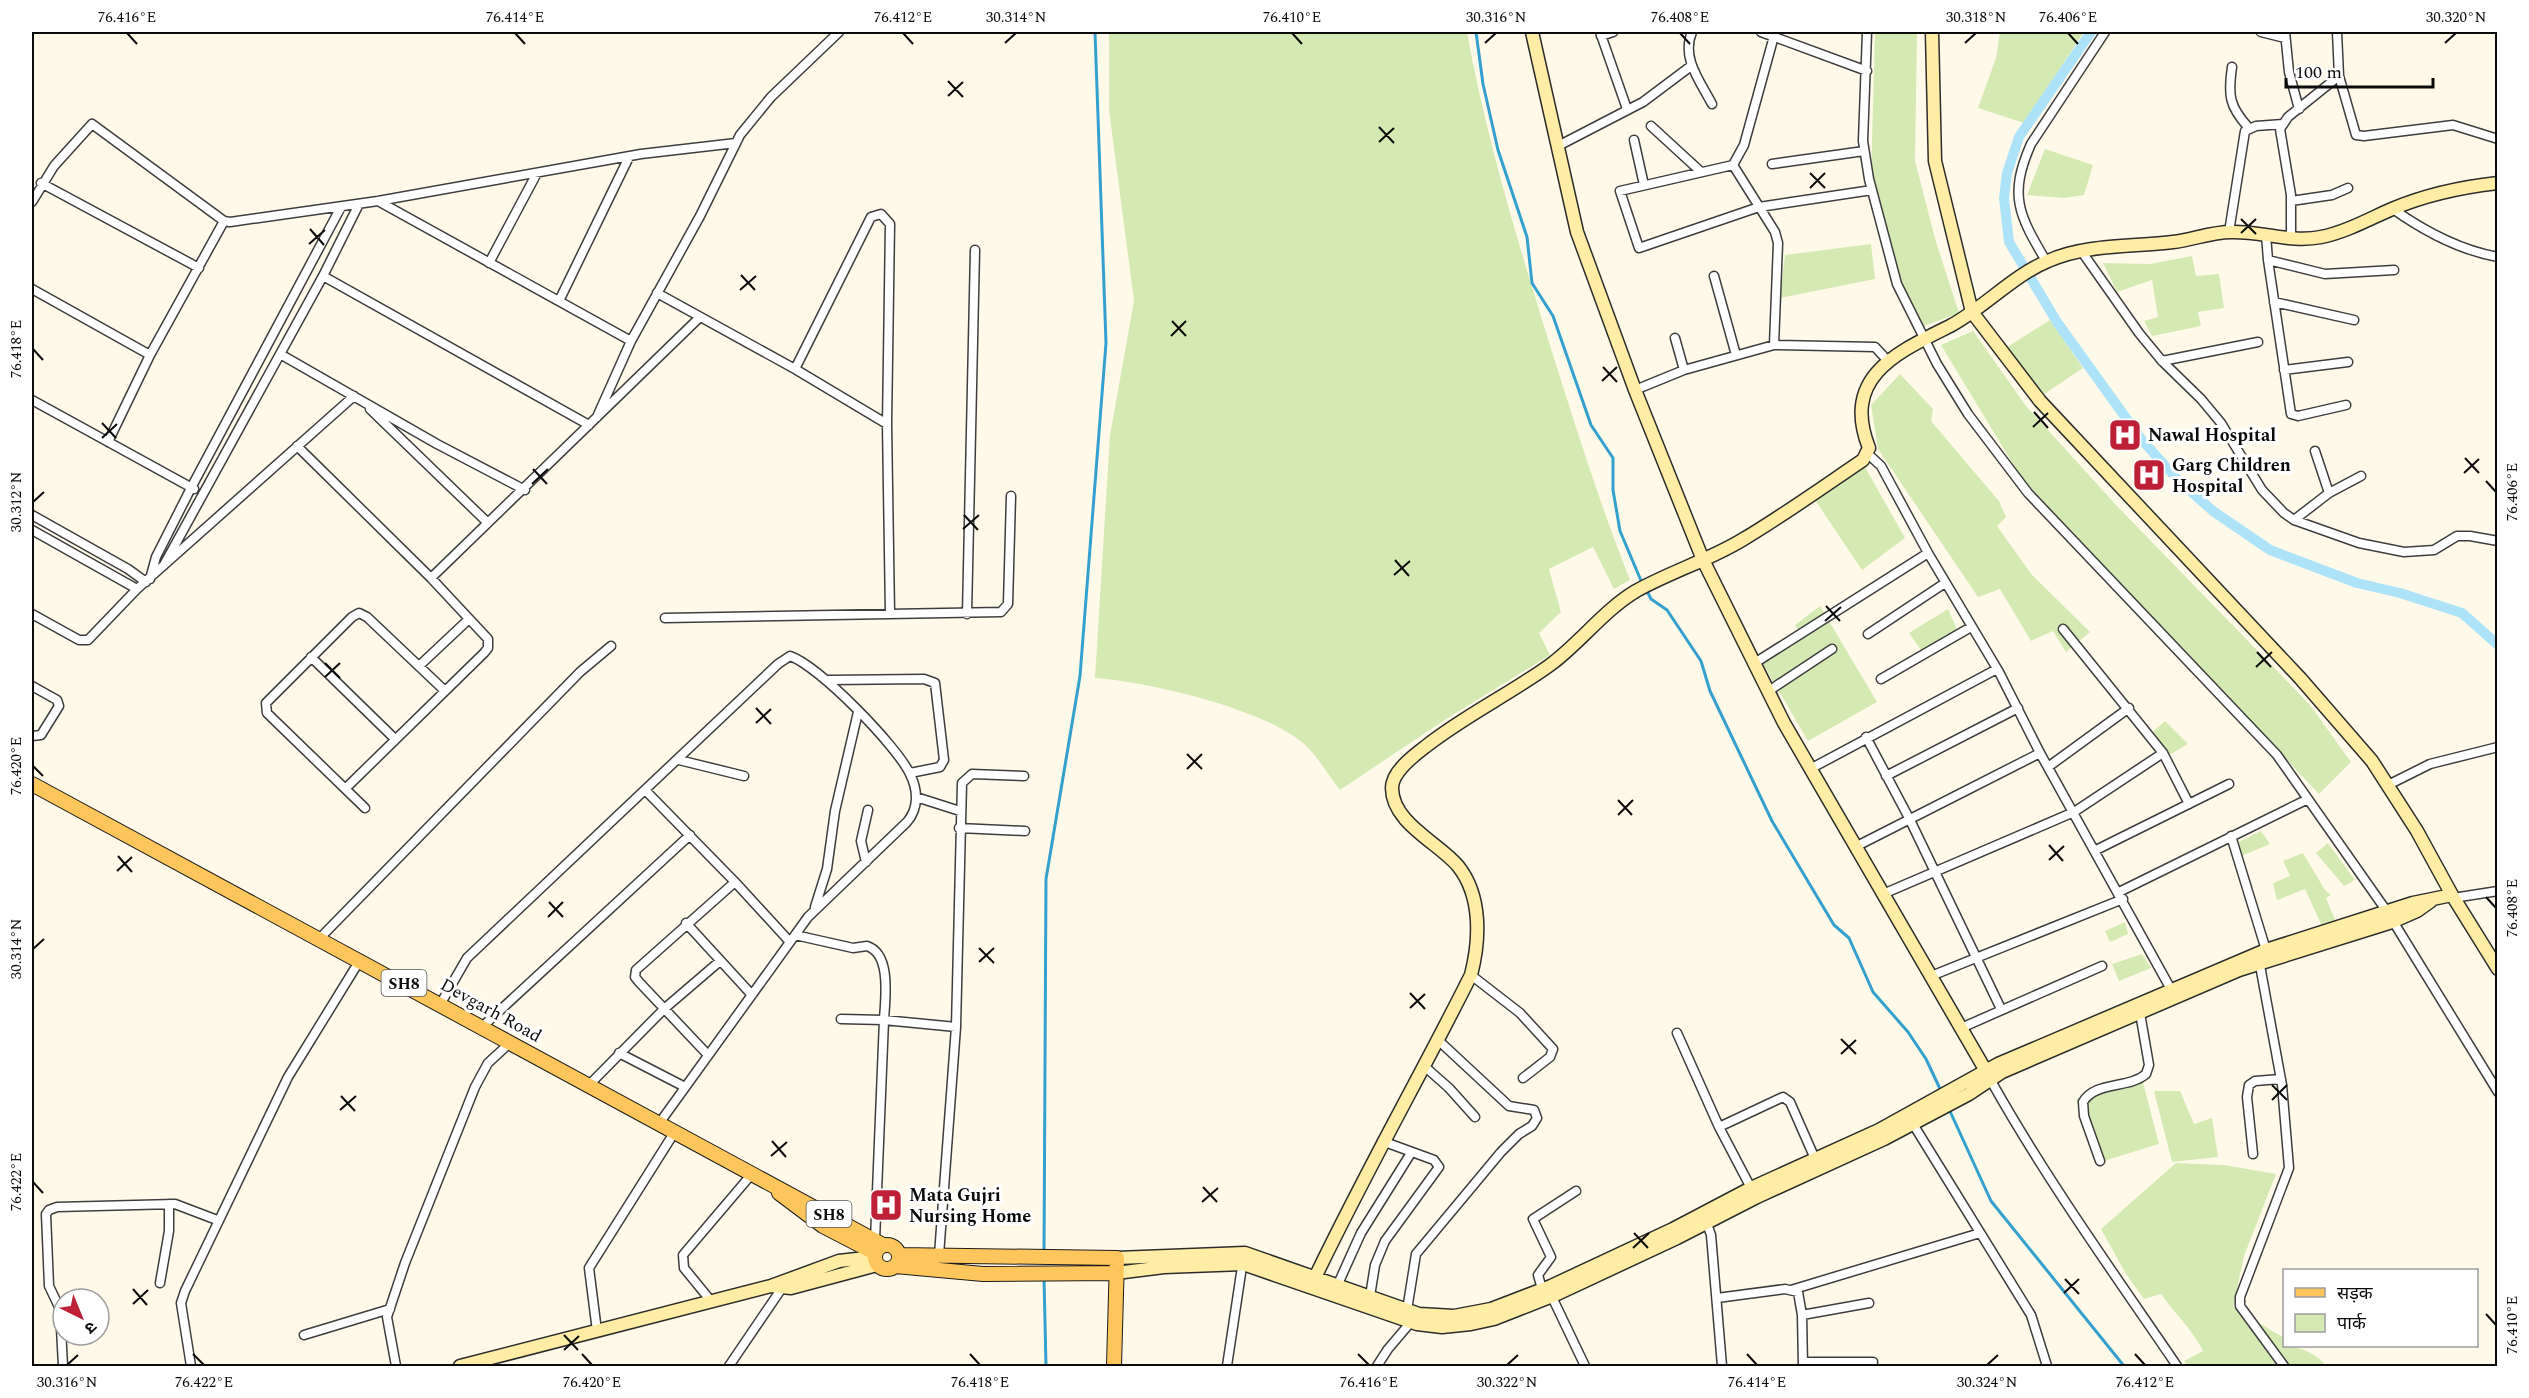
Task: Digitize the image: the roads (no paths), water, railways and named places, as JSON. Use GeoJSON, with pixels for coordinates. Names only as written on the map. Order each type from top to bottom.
{"type":"FeatureCollection","features":[{"type":"Feature","properties":{"kind":"main road","name":"Devgarh Road"},"geometry":{"type":"LineString","coordinates":[[32,784],[441,1003],[658,1125],[774,1187],[813,1205],[877,1252]]}},
{"type":"Feature","properties":{"kind":"main road","name":"SH8"},"geometry":{"type":"LineString","coordinates":[[891,1245],[897,1260],[883,1269],[877,1252],[891,1245]]}},
{"type":"Feature","properties":{"kind":"main road"},"geometry":{"type":"LineString","coordinates":[[897,1260],[939,1255],[1117,1258],[1114,1366]]}},
{"type":"Feature","properties":{"kind":"main road"},"geometry":{"type":"LineString","coordinates":[[897,1260],[1015,1275],[1116,1273]]}},
{"type":"Feature","properties":{"kind":"street"},"geometry":{"type":"LineString","coordinates":[[597,417],[631,341],[700,216],[736,143],[755,115],[839,32]]}},
{"type":"Feature","properties":{"kind":"street"},"geometry":{"type":"LineString","coordinates":[[1532,32],[1577,232],[1635,390],[1703,560],[1767,692],[1988,1075],[2054,1184],[2177,1366]]}},
{"type":"Feature","properties":{"kind":"street"},"geometry":{"type":"LineString","coordinates":[[1613,32],[1600,34],[1627,110]]}},
{"type":"Feature","properties":{"kind":"street"},"geometry":{"type":"LineString","coordinates":[[1692,32],[1687,50],[1691,66],[1712,104]]}},
{"type":"Feature","properties":{"kind":"street"},"geometry":{"type":"LineString","coordinates":[[1761,32],[1867,72]]}},
{"type":"Feature","properties":{"kind":"street"},"geometry":{"type":"LineString","coordinates":[[1867,32],[1864,151],[1872,190],[1897,284],[1926,338],[1936,364],[1999,458],[2121,592],[2264,740],[2390,917],[2498,1092]]}},
{"type":"Feature","properties":{"kind":"street"},"geometry":{"type":"LineString","coordinates":[[1932,32],[1935,161],[1972,312],[2040,401],[2300,678],[2358,744],[2388,784],[2452,897],[2498,969]]}},
{"type":"Feature","properties":{"kind":"street"},"geometry":{"type":"LineString","coordinates":[[2046,261],[2019,210],[2023,162],[2031,144],[2105,32]]}},
{"type":"Feature","properties":{"kind":"street"},"geometry":{"type":"LineString","coordinates":[[2260,32],[2285,35],[2289,72],[2299,109]]}},
{"type":"Feature","properties":{"kind":"street"},"geometry":{"type":"LineString","coordinates":[[2337,32],[2339,75],[2354,131],[2359,136],[2453,125],[2498,139]]}},
{"type":"Feature","properties":{"kind":"street"},"geometry":{"type":"LineString","coordinates":[[1733,165],[1744,145],[1774,36]]}},
{"type":"Feature","properties":{"kind":"street"},"geometry":{"type":"LineString","coordinates":[[1558,146],[1651,97],[1691,66]]}},
{"type":"Feature","properties":{"kind":"street"},"geometry":{"type":"LineString","coordinates":[[2232,67],[2230,83],[2233,109],[2248,128]]}},
{"type":"Feature","properties":{"kind":"street"},"geometry":{"type":"LineString","coordinates":[[2291,238],[2291,201],[2280,140],[2283,124],[2339,75]]}},
{"type":"Feature","properties":{"kind":"street"},"geometry":{"type":"LineString","coordinates":[[32,202],[41,183],[85,128],[92,124],[224,221],[234,222],[378,201],[629,157],[736,143]]}},
{"type":"Feature","properties":{"kind":"street"},"geometry":{"type":"LineString","coordinates":[[2248,128],[2283,124]]}},
{"type":"Feature","properties":{"kind":"street"},"geometry":{"type":"LineString","coordinates":[[1651,126],[1700,171]]}},
{"type":"Feature","properties":{"kind":"street"},"geometry":{"type":"LineString","coordinates":[[2229,232],[2243,136],[2248,128]]}},
{"type":"Feature","properties":{"kind":"street"},"geometry":{"type":"LineString","coordinates":[[1634,140],[1644,185]]}},
{"type":"Feature","properties":{"kind":"street"},"geometry":{"type":"LineString","coordinates":[[1772,164],[1864,151]]}},
{"type":"Feature","properties":{"kind":"street"},"geometry":{"type":"LineString","coordinates":[[559,301],[629,157]]}},
{"type":"Feature","properties":{"kind":"street"},"geometry":{"type":"LineString","coordinates":[[1733,165],[1620,191],[1639,248],[1759,207],[1872,190]]}},
{"type":"Feature","properties":{"kind":"street"},"geometry":{"type":"LineString","coordinates":[[1733,165],[1779,243],[1774,345]]}},
{"type":"Feature","properties":{"kind":"street"},"geometry":{"type":"LineString","coordinates":[[489,263],[537,173]]}},
{"type":"Feature","properties":{"kind":"street"},"geometry":{"type":"LineString","coordinates":[[41,183],[199,268]]}},
{"type":"Feature","properties":{"kind":"street"},"geometry":{"type":"LineString","coordinates":[[1314,1281],[1382,1141],[1471,975],[1477,934],[1476,909],[1465,878],[1458,866],[1404,817],[1396,805],[1392,785],[1404,765],[1416,753],[1456,724],[1551,664],[1637,591],[1741,541],[1863,460],[1868,454],[1869,447],[1860,418],[1862,400],[1874,376],[1888,361],[1972,312],[2046,261],[2082,252],[2175,242],[2229,232],[2291,238],[2322,237],[2363,224],[2393,209],[2453,190],[2498,183]]}},
{"type":"Feature","properties":{"kind":"street"},"geometry":{"type":"LineString","coordinates":[[2291,201],[2332,195],[2349,189]]}},
{"type":"Feature","properties":{"kind":"street"},"geometry":{"type":"LineString","coordinates":[[378,201],[631,341]]}},
{"type":"Feature","properties":{"kind":"street"},"geometry":{"type":"LineString","coordinates":[[160,572],[323,276],[359,204]]}},
{"type":"Feature","properties":{"kind":"street"},"geometry":{"type":"LineString","coordinates":[[148,581],[156,558],[191,488],[341,207]]}},
{"type":"Feature","properties":{"kind":"street"},"geometry":{"type":"LineString","coordinates":[[2393,209],[2421,229],[2462,246],[2498,257]]}},
{"type":"Feature","properties":{"kind":"street"},"geometry":{"type":"LineString","coordinates":[[795,369],[871,217],[881,214],[890,224],[887,423],[890,614]]}},
{"type":"Feature","properties":{"kind":"street"},"geometry":{"type":"LineString","coordinates":[[108,442],[150,355],[224,221]]}},
{"type":"Feature","properties":{"kind":"street"},"geometry":{"type":"LineString","coordinates":[[2266,235],[2284,370],[2293,416],[2346,405]]}},
{"type":"Feature","properties":{"kind":"street"},"geometry":{"type":"LineString","coordinates":[[967,614],[975,250]]}},
{"type":"Feature","properties":{"kind":"street"},"geometry":{"type":"LineString","coordinates":[[2082,252],[2139,333],[2162,361],[2201,399],[2221,423],[2262,490],[2276,506],[2294,520],[2359,543],[2404,552],[2425,553],[2457,536],[2494,541],[2498,531]]}},
{"type":"Feature","properties":{"kind":"street"},"geometry":{"type":"LineString","coordinates":[[2268,260],[2325,274],[2394,270]]}},
{"type":"Feature","properties":{"kind":"street"},"geometry":{"type":"LineString","coordinates":[[323,276],[589,425]]}},
{"type":"Feature","properties":{"kind":"street"},"geometry":{"type":"LineString","coordinates":[[1714,276],[1737,356]]}},
{"type":"Feature","properties":{"kind":"street"},"geometry":{"type":"LineString","coordinates":[[32,289],[150,355]]}},
{"type":"Feature","properties":{"kind":"street"},"geometry":{"type":"LineString","coordinates":[[657,293],[887,423]]}},
{"type":"Feature","properties":{"kind":"street"},"geometry":{"type":"LineString","coordinates":[[2274,302],[2354,320]]}},
{"type":"Feature","properties":{"kind":"street"},"geometry":{"type":"LineString","coordinates":[[431,578],[525,490],[700,317]]}},
{"type":"Feature","properties":{"kind":"street"},"geometry":{"type":"LineString","coordinates":[[1675,338],[1684,370]]}},
{"type":"Feature","properties":{"kind":"street"},"geometry":{"type":"LineString","coordinates":[[2162,361],[2258,342]]}},
{"type":"Feature","properties":{"kind":"street"},"geometry":{"type":"LineString","coordinates":[[1635,390],[1684,370],[1774,345],[1875,346],[1888,361]]}},
{"type":"Feature","properties":{"kind":"street"},"geometry":{"type":"LineString","coordinates":[[280,354],[525,490]]}},
{"type":"Feature","properties":{"kind":"street"},"geometry":{"type":"LineString","coordinates":[[2284,370],[2348,362]]}},
{"type":"Feature","properties":{"kind":"street"},"geometry":{"type":"LineString","coordinates":[[32,614],[79,640],[88,640],[137,589],[160,572],[297,447],[357,398]]}},
{"type":"Feature","properties":{"kind":"street"},"geometry":{"type":"LineString","coordinates":[[357,398],[488,523]]}},
{"type":"Feature","properties":{"kind":"street"},"geometry":{"type":"LineString","coordinates":[[32,400],[202,494]]}},
{"type":"Feature","properties":{"kind":"street"},"geometry":{"type":"LineString","coordinates":[[297,447],[431,578],[488,639],[488,648],[346,788]]}},
{"type":"Feature","properties":{"kind":"street"},"geometry":{"type":"LineString","coordinates":[[2315,452],[2328,493]]}},
{"type":"Feature","properties":{"kind":"street"},"geometry":{"type":"LineString","coordinates":[[1868,454],[1881,466],[1928,553],[1997,669],[2040,753],[2096,850],[2174,994]]}},
{"type":"Feature","properties":{"kind":"street"},"geometry":{"type":"LineString","coordinates":[[2294,520],[2328,493],[2361,476]]}},
{"type":"Feature","properties":{"kind":"street"},"geometry":{"type":"LineString","coordinates":[[665,618],[1001,612],[1008,604],[1011,496]]}},
{"type":"Feature","properties":{"kind":"street"},"geometry":{"type":"LineString","coordinates":[[32,514],[148,581]]}},
{"type":"Feature","properties":{"kind":"street"},"geometry":{"type":"LineString","coordinates":[[32,530],[137,589]]}},
{"type":"Feature","properties":{"kind":"street"},"geometry":{"type":"LineString","coordinates":[[1754,664],[1928,553]]}},
{"type":"Feature","properties":{"kind":"street"},"geometry":{"type":"LineString","coordinates":[[1868,634],[1946,583]]}},
{"type":"Feature","properties":{"kind":"street"},"geometry":{"type":"LineString","coordinates":[[364,808],[265,707],[311,657],[352,617],[359,614],[367,617],[444,690]]}},
{"type":"Feature","properties":{"kind":"street"},"geometry":{"type":"LineString","coordinates":[[419,666],[469,619]]}},
{"type":"Feature","properties":{"kind":"street"},"geometry":{"type":"LineString","coordinates":[[1881,679],[1971,627]]}},
{"type":"Feature","properties":{"kind":"street"},"geometry":{"type":"LineString","coordinates":[[2063,629],[2163,753],[2189,804]]}},
{"type":"Feature","properties":{"kind":"street"},"geometry":{"type":"LineString","coordinates":[[320,938],[580,672],[611,646]]}},
{"type":"Feature","properties":{"kind":"street"},"geometry":{"type":"LineString","coordinates":[[1767,692],[1832,648]]}},
{"type":"Feature","properties":{"kind":"street"},"geometry":{"type":"LineString","coordinates":[[311,657],[395,739]]}},
{"type":"Feature","properties":{"kind":"street"},"geometry":{"type":"LineString","coordinates":[[441,1003],[468,958],[785,657],[795,658],[829,680],[910,773],[916,797],[911,818],[814,910],[658,1125]]}},
{"type":"Feature","properties":{"kind":"street"},"geometry":{"type":"LineString","coordinates":[[1810,769],[1866,737],[1997,669]]}},
{"type":"Feature","properties":{"kind":"street"},"geometry":{"type":"LineString","coordinates":[[829,680],[924,679],[935,682],[943,764],[935,770],[910,773]]}},
{"type":"Feature","properties":{"kind":"street"},"geometry":{"type":"LineString","coordinates":[[32,686],[57,700],[59,706],[41,735],[32,736]]}},
{"type":"Feature","properties":{"kind":"street"},"geometry":{"type":"LineString","coordinates":[[1886,776],[2018,708]]}},
{"type":"Feature","properties":{"kind":"street"},"geometry":{"type":"LineString","coordinates":[[2048,767],[2129,708]]}},
{"type":"Feature","properties":{"kind":"street"},"geometry":{"type":"LineString","coordinates":[[814,910],[827,869],[835,811],[858,712]]}},
{"type":"Feature","properties":{"kind":"street"},"geometry":{"type":"LineString","coordinates":[[1866,737],[1910,820],[2001,1009]]}},
{"type":"Feature","properties":{"kind":"street"},"geometry":{"type":"LineString","coordinates":[[2388,784],[2430,764],[2498,747]]}},
{"type":"Feature","properties":{"kind":"street"},"geometry":{"type":"LineString","coordinates":[[1856,847],[2040,753]]}},
{"type":"Feature","properties":{"kind":"street"},"geometry":{"type":"LineString","coordinates":[[1883,894],[2074,812],[2163,753]]}},
{"type":"Feature","properties":{"kind":"street"},"geometry":{"type":"LineString","coordinates":[[679,760],[744,776]]}},
{"type":"Feature","properties":{"kind":"street"},"geometry":{"type":"LineString","coordinates":[[939,1255],[956,1027],[959,828],[962,783],[972,774],[1024,776]]}},
{"type":"Feature","properties":{"kind":"street"},"geometry":{"type":"LineString","coordinates":[[2096,850],[2229,784]]}},
{"type":"Feature","properties":{"kind":"street"},"geometry":{"type":"LineString","coordinates":[[464,1366],[711,1301],[776,1287],[839,1261],[877,1252],[887,978],[871,947],[853,948],[792,939],[646,791]]}},
{"type":"Feature","properties":{"kind":"street"},"geometry":{"type":"LineString","coordinates":[[916,797],[960,811]]}},
{"type":"Feature","properties":{"kind":"street"},"geometry":{"type":"LineString","coordinates":[[1931,976],[2121,895],[2231,836],[2308,800]]}},
{"type":"Feature","properties":{"kind":"street"},"geometry":{"type":"LineString","coordinates":[[866,862],[861,841],[868,810]]}},
{"type":"Feature","properties":{"kind":"street"},"geometry":{"type":"LineString","coordinates":[[959,828],[1025,831]]}},
{"type":"Feature","properties":{"kind":"street"},"geometry":{"type":"LineString","coordinates":[[483,1026],[690,835]]}},
{"type":"Feature","properties":{"kind":"street"},"geometry":{"type":"LineString","coordinates":[[2231,836],[2261,955],[2281,1079],[2289,1168],[2240,1296],[2240,1306],[2284,1366]]}},
{"type":"Feature","properties":{"kind":"street"},"geometry":{"type":"LineString","coordinates":[[708,1055],[639,982],[635,977],[636,970],[686,923],[735,882]]}},
{"type":"Feature","properties":{"kind":"street"},"geometry":{"type":"LineString","coordinates":[[1705,1218],[1751,1188],[1933,1108],[1988,1075],[2261,955],[2417,911],[2432,901],[2498,891]]}},
{"type":"Feature","properties":{"kind":"street"},"geometry":{"type":"LineString","coordinates":[[686,923],[752,995]]}},
{"type":"Feature","properties":{"kind":"street"},"geometry":{"type":"LineString","coordinates":[[191,1366],[181,1303],[217,1220],[288,1077],[360,960]]}},
{"type":"Feature","properties":{"kind":"street"},"geometry":{"type":"LineString","coordinates":[[589,1085],[664,1009],[720,961]]}},
{"type":"Feature","properties":{"kind":"street"},"geometry":{"type":"LineString","coordinates":[[1961,1028],[2102,966]]}},
{"type":"Feature","properties":{"kind":"street"},"geometry":{"type":"LineString","coordinates":[[1471,975],[1520,1013],[1553,1049],[1550,1057],[1523,1078]]}},
{"type":"Feature","properties":{"kind":"street"},"geometry":{"type":"LineString","coordinates":[[1988,1075],[2140,1013],[2174,994]]}},
{"type":"Feature","properties":{"kind":"street"},"geometry":{"type":"LineString","coordinates":[[2100,1161],[2084,1116],[2083,1102],[2094,1092],[2133,1081],[2146,1074],[2149,1065],[2140,1013]]}},
{"type":"Feature","properties":{"kind":"street"},"geometry":{"type":"LineString","coordinates":[[841,1019],[884,1020],[956,1027]]}},
{"type":"Feature","properties":{"kind":"street"},"geometry":{"type":"LineString","coordinates":[[1677,1034],[1719,1127],[1751,1188]]}},
{"type":"Feature","properties":{"kind":"street"},"geometry":{"type":"LineString","coordinates":[[1377,1366],[1409,1316],[1416,1254],[1501,1152],[1519,1134],[1532,1126],[1537,1118],[1534,1110],[1509,1106],[1438,1040]]}},
{"type":"Feature","properties":{"kind":"street"},"geometry":{"type":"LineString","coordinates":[[396,1366],[387,1324],[405,1263],[475,1087],[488,1063],[511,1042]]}},
{"type":"Feature","properties":{"kind":"street"},"geometry":{"type":"LineString","coordinates":[[619,1053],[685,1087]]}},
{"type":"Feature","properties":{"kind":"street"},"geometry":{"type":"LineString","coordinates":[[1424,1065],[1449,1088],[1475,1118]]}},
{"type":"Feature","properties":{"kind":"street"},"geometry":{"type":"LineString","coordinates":[[2253,1154],[2247,1097],[2249,1085],[2255,1081],[2281,1079]]}},
{"type":"Feature","properties":{"kind":"street"},"geometry":{"type":"LineString","coordinates":[[1719,1127],[1784,1097],[1790,1102],[1816,1161]]}},
{"type":"Feature","properties":{"kind":"street"},"geometry":{"type":"LineString","coordinates":[[1117,1258],[1244,1258],[1442,1327],[1471,1324],[1494,1319],[1705,1218],[1913,1124],[1933,1108]]}},
{"type":"Feature","properties":{"kind":"street"},"geometry":{"type":"LineString","coordinates":[[1913,1124],[2031,1315],[2047,1366]]}},
{"type":"Feature","properties":{"kind":"street"},"geometry":{"type":"LineString","coordinates":[[597,1331],[589,1268],[674,1133]]}},
{"type":"Feature","properties":{"kind":"street"},"geometry":{"type":"LineString","coordinates":[[1370,1296],[1375,1265],[1385,1241],[1439,1167],[1437,1161],[1411,1154],[1382,1141]]}},
{"type":"Feature","properties":{"kind":"street"},"geometry":{"type":"LineString","coordinates":[[1338,1284],[1361,1233],[1411,1154]]}},
{"type":"Feature","properties":{"kind":"street"},"geometry":{"type":"LineString","coordinates":[[711,1301],[684,1268],[683,1256],[751,1175]]}},
{"type":"Feature","properties":{"kind":"street"},"geometry":{"type":"LineString","coordinates":[[1576,1191],[1533,1219],[1551,1257],[1538,1275],[1585,1366]]}},
{"type":"Feature","properties":{"kind":"street"},"geometry":{"type":"LineString","coordinates":[[63,1366],[60,1309],[49,1286],[46,1214],[49,1210],[71,1207],[169,1204],[217,1220]]}},
{"type":"Feature","properties":{"kind":"street"},"geometry":{"type":"LineString","coordinates":[[160,1283],[169,1231],[169,1204]]}},
{"type":"Feature","properties":{"kind":"street"},"geometry":{"type":"LineString","coordinates":[[1705,1218],[1717,1298],[1722,1366]]}},
{"type":"Feature","properties":{"kind":"street"},"geometry":{"type":"LineString","coordinates":[[1717,1298],[1791,1290],[1980,1233]]}},
{"type":"Feature","properties":{"kind":"street"},"geometry":{"type":"LineString","coordinates":[[1116,1273],[1244,1258]]}},
{"type":"Feature","properties":{"kind":"street"},"geometry":{"type":"LineString","coordinates":[[1227,1366],[1244,1258]]}},
{"type":"Feature","properties":{"kind":"street"},"geometry":{"type":"LineString","coordinates":[[1314,1281],[1338,1284],[1370,1296],[1409,1316]]}},
{"type":"Feature","properties":{"kind":"street"},"geometry":{"type":"LineString","coordinates":[[729,1366],[776,1287]]}},
{"type":"Feature","properties":{"kind":"street"},"geometry":{"type":"LineString","coordinates":[[1791,1290],[1798,1292],[1800,1296],[1803,1364],[1873,1362]]}},
{"type":"Feature","properties":{"kind":"street"},"geometry":{"type":"LineString","coordinates":[[1802,1315],[1869,1303]]}},
{"type":"Feature","properties":{"kind":"street"},"geometry":{"type":"LineString","coordinates":[[303,1335],[390,1310]]}},
{"type":"Feature","properties":{"kind":"waterway"},"geometry":{"type":"LineString","coordinates":[[1044,1254],[1046,879],[1080,676],[1106,343],[1095,32]]}},
{"type":"Feature","properties":{"kind":"waterway"},"geometry":{"type":"LineString","coordinates":[[1476,32],[1483,84],[1498,150],[1527,237],[1532,283],[1553,316],[1591,425],[1613,458],[1613,490],[1620,531],[1642,583]]}},
{"type":"Feature","properties":{"kind":"waterway"},"geometry":{"type":"LineString","coordinates":[[2091,32],[2019,137],[2007,173],[2004,198],[2009,242],[2057,322],[2141,439],[2178,480],[2213,511],[2270,550],[2357,583],[2400,593],[2462,613],[2498,645]]}},
{"type":"Feature","properties":{"kind":"waterway"},"geometry":{"type":"LineString","coordinates":[[1646,589],[1651,599],[1667,610],[1701,661],[1710,691],[1772,821],[1834,925],[1849,938],[1873,992],[1908,1032],[1926,1059],[1942,1093]]}},
{"type":"Feature","properties":{"kind":"waterway"},"geometry":{"type":"LineString","coordinates":[[1949,1109],[1991,1201],[2124,1366]]}},
{"type":"Feature","properties":{"kind":"waterway"},"geometry":{"type":"LineString","coordinates":[[1044,1278],[1046,1366]]}},
{"type":"Feature","properties":{"kind":"place","name":"Nawal Hospital"},"geometry":{"type":"Point","coordinates":[2125,435]}},
{"type":"Feature","properties":{"kind":"place","name":"Garg Children Hospital"},"geometry":{"type":"Point","coordinates":[2149,475]}},
{"type":"Feature","properties":{"kind":"place","name":"Mata Gujri Nursing Home"},"geometry":{"type":"Point","coordinates":[886,1205]}}]}
